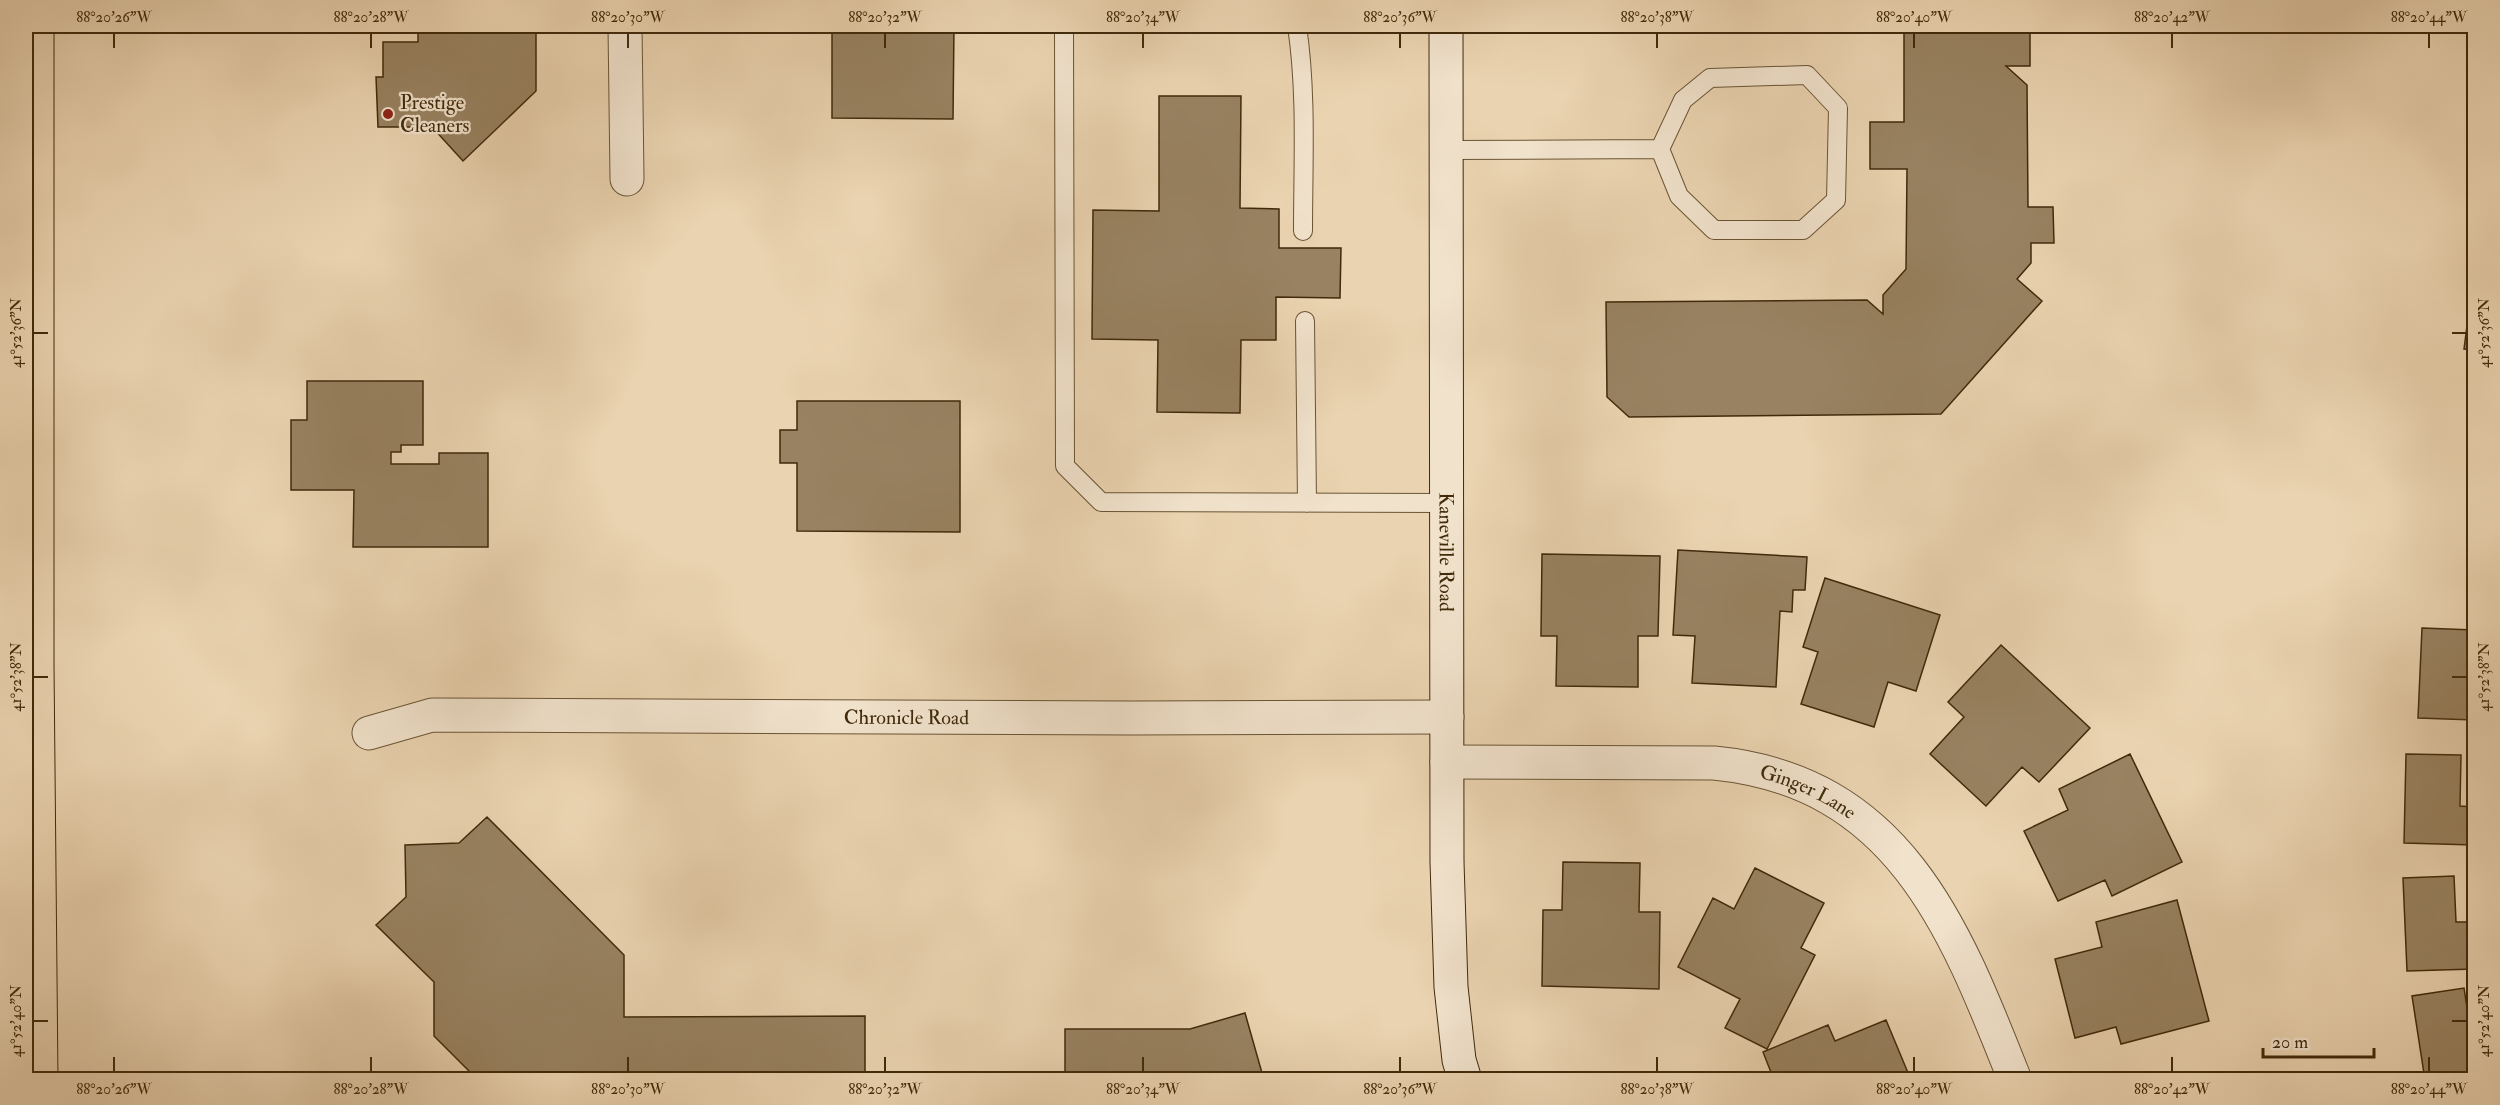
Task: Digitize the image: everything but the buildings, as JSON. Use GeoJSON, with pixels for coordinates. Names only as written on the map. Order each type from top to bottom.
{"type":"FeatureCollection","features":[{"type":"Feature","properties":{"kind":"main road"},"geometry":{"type":"LineString","coordinates":[[37,26],[41,1080]]}},
{"type":"Feature","properties":{"kind":"street"},"geometry":{"type":"LineString","coordinates":[[625,26],[627,179]]}},
{"type":"Feature","properties":{"kind":"street","name":"Kaneville Road"},"geometry":{"type":"LineString","coordinates":[[1446,26],[1447,862],[1451,987],[1459,1060],[1465,1080]]}},
{"type":"Feature","properties":{"kind":"street","name":"Chronicle Road"},"geometry":{"type":"LineString","coordinates":[[369,733],[432,715],[1447,717]]}},
{"type":"Feature","properties":{"kind":"street","name":"Ginger Lane"},"geometry":{"type":"LineString","coordinates":[[1447,762],[1714,763],[1747,766],[1799,782],[1825,795],[1878,833],[1915,873],[1943,917],[1976,982],[2015,1080]]}},
{"type":"Feature","properties":{"kind":"lane"},"geometry":{"type":"LineString","coordinates":[[1064,26],[1065,466],[1101,502],[1447,503]]}},
{"type":"Feature","properties":{"kind":"lane"},"geometry":{"type":"LineString","coordinates":[[1297,26],[1300,46],[1303,146],[1303,231]]}},
{"type":"Feature","properties":{"kind":"lane"},"geometry":{"type":"LineString","coordinates":[[1807,75],[1838,108],[1836,200],[1803,230],[1714,230],[1679,196],[1660,149],[1683,100],[1710,78],[1807,75]]}},
{"type":"Feature","properties":{"kind":"lane"},"geometry":{"type":"LineString","coordinates":[[1446,150],[1660,149]]}},
{"type":"Feature","properties":{"kind":"lane"},"geometry":{"type":"LineString","coordinates":[[1305,321],[1307,503]]}},
{"type":"Feature","properties":{"kind":"place","name":"Prestige Cleaners"},"geometry":{"type":"Point","coordinates":[388,114]}}]}
